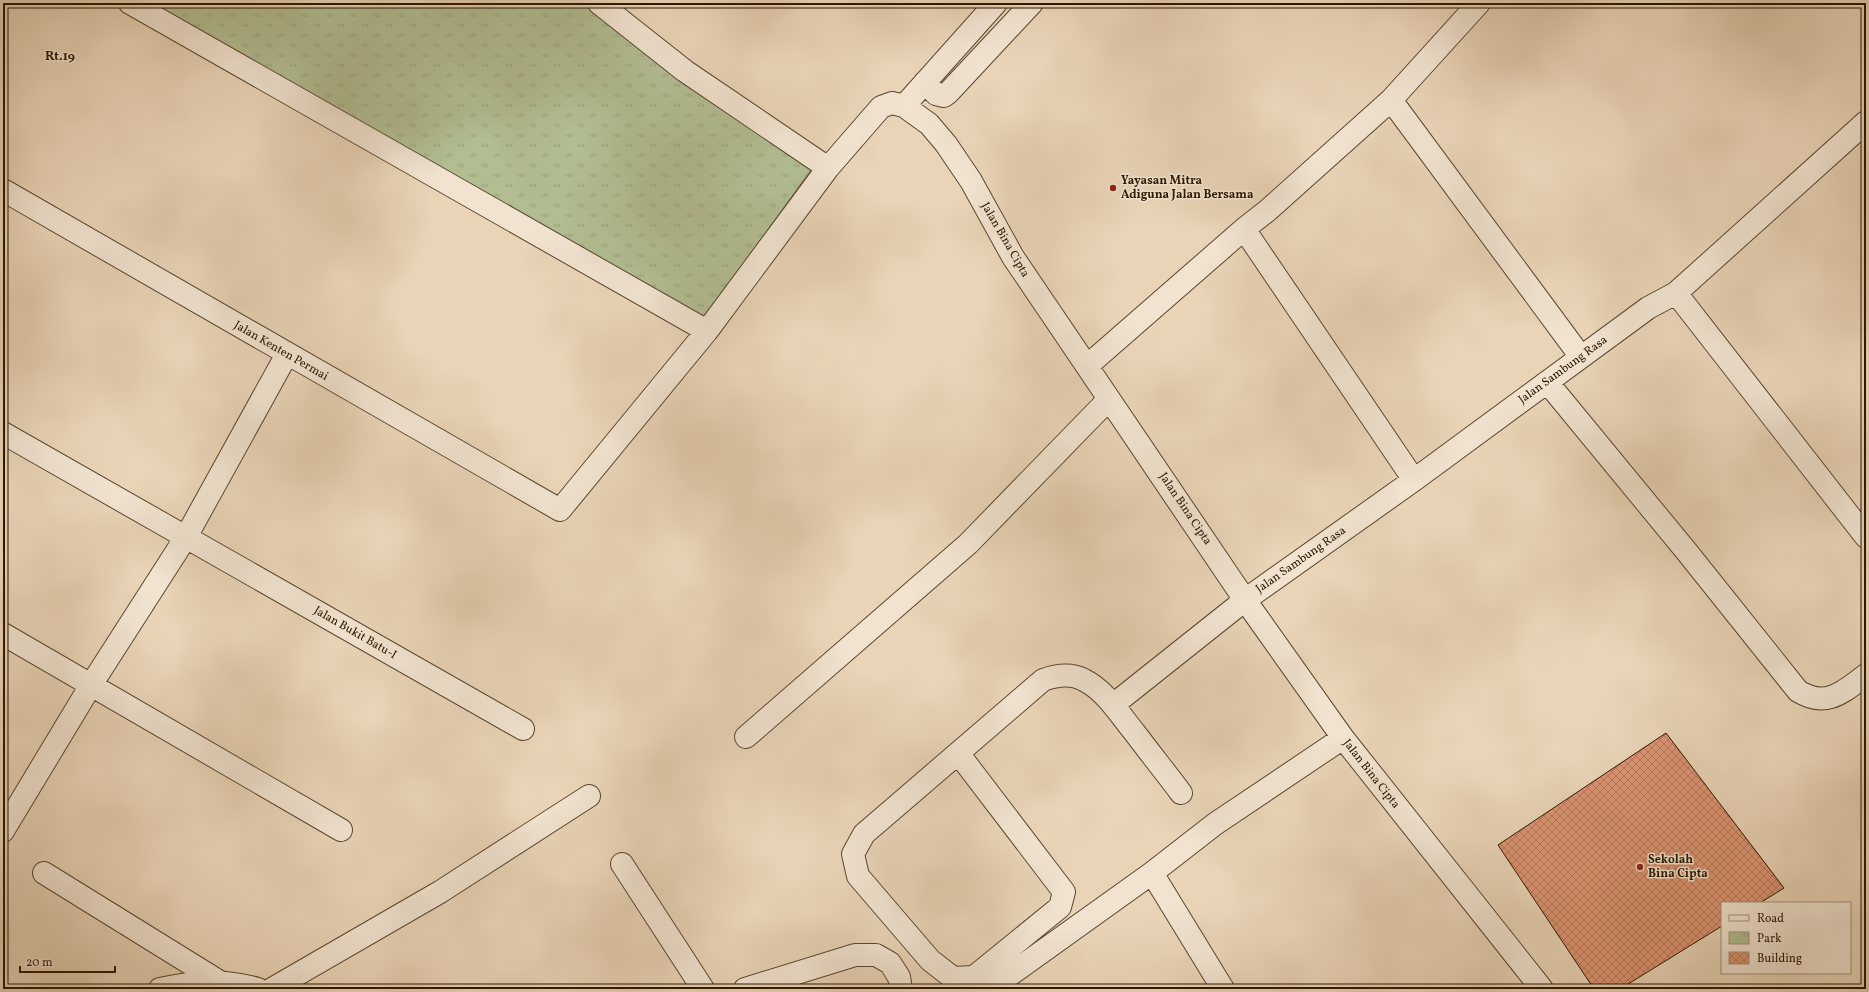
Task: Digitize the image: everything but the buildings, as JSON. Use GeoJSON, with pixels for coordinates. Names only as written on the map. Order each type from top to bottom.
{"type":"FeatureCollection","features":[{"type":"Feature","properties":{"kind":"street"},"geometry":{"type":"LineString","coordinates":[[130,3],[706,331],[828,168],[882,107],[892,103],[904,106],[996,3]]}},
{"type":"Feature","properties":{"kind":"street"},"geometry":{"type":"LineString","coordinates":[[599,3],[685,71],[828,168]]}},
{"type":"Feature","properties":{"kind":"street"},"geometry":{"type":"LineString","coordinates":[[925,82],[936,94],[944,96],[1032,3]]}},
{"type":"Feature","properties":{"kind":"street"},"geometry":{"type":"LineString","coordinates":[[1087,366],[1244,229],[1267,211],[1391,100],[1479,3]]}},
{"type":"Feature","properties":{"kind":"street"},"geometry":{"type":"LineString","coordinates":[[1391,100],[1581,357]]}},
{"type":"Feature","properties":{"kind":"street","name":"Jalan Bina Cipta"},"geometry":{"type":"LineString","coordinates":[[904,106],[929,124],[955,156],[971,181],[1013,257],[1245,600],[1343,738],[1542,989]]}},
{"type":"Feature","properties":{"kind":"street","name":"Jalan Sambung Rasa"},"geometry":{"type":"LineString","coordinates":[[1113,705],[1245,600],[1414,480],[1648,308],[1676,293],[1866,122]]}},
{"type":"Feature","properties":{"kind":"street","name":"Jalan Kenten Permai"},"geometry":{"type":"LineString","coordinates":[[3,190],[560,510],[706,331]]}},
{"type":"Feature","properties":{"kind":"street"},"geometry":{"type":"LineString","coordinates":[[1244,229],[1414,480]]}},
{"type":"Feature","properties":{"kind":"street"},"geometry":{"type":"LineString","coordinates":[[1676,293],[1866,537]]}},
{"type":"Feature","properties":{"kind":"street"},"geometry":{"type":"LineString","coordinates":[[3,831],[90,685],[186,537],[287,354]]}},
{"type":"Feature","properties":{"kind":"street"},"geometry":{"type":"LineString","coordinates":[[1547,382],[1687,552],[1798,692],[1805,696],[1820,698],[1836,697],[1866,675]]}},
{"type":"Feature","properties":{"kind":"street"},"geometry":{"type":"LineString","coordinates":[[746,737],[968,544],[1109,399]]}},
{"type":"Feature","properties":{"kind":"street","name":"Jalan Bukit Batu-I"},"geometry":{"type":"LineString","coordinates":[[3,433],[523,729]]}},
{"type":"Feature","properties":{"kind":"street"},"geometry":{"type":"LineString","coordinates":[[3,634],[341,830]]}},
{"type":"Feature","properties":{"kind":"street"},"geometry":{"type":"LineString","coordinates":[[958,753],[1064,892],[1060,907],[974,977],[953,978],[930,960],[858,876],[853,854],[864,834],[958,753],[1043,680],[1055,676],[1070,675],[1084,680],[1097,689],[1113,705],[1181,794]]}},
{"type":"Feature","properties":{"kind":"street"},"geometry":{"type":"LineString","coordinates":[[990,989],[1152,873],[1216,824],[1343,738]]}},
{"type":"Feature","properties":{"kind":"street"},"geometry":{"type":"LineString","coordinates":[[272,989],[440,892],[588,796]]}},
{"type":"Feature","properties":{"kind":"street"},"geometry":{"type":"LineString","coordinates":[[622,864],[703,989]]}},
{"type":"Feature","properties":{"kind":"street"},"geometry":{"type":"LineString","coordinates":[[44,873],[220,982]]}},
{"type":"Feature","properties":{"kind":"street"},"geometry":{"type":"LineString","coordinates":[[1152,873],[1224,989]]}},
{"type":"Feature","properties":{"kind":"street"},"geometry":{"type":"LineString","coordinates":[[745,989],[786,983],[855,955],[876,955],[890,963],[899,977],[902,989]]}},
{"type":"Feature","properties":{"kind":"street"},"geometry":{"type":"LineString","coordinates":[[160,989],[220,982],[258,989]]}},
{"type":"Feature","properties":{"kind":"green space"},"geometry":{"type":"Polygon","coordinates":[[[149,3],[587,3],[672,72],[813,167],[701,323],[149,3]]]}},
{"type":"Feature","properties":{"kind":"place","name":"Yayasan Mitra Adiguna Jalan Bersama"},"geometry":{"type":"Point","coordinates":[1113,188]}},
{"type":"Feature","properties":{"kind":"place","name":"Sekolah Bina Cipta"},"geometry":{"type":"Point","coordinates":[1640,867]}},
{"type":"Feature","properties":{"kind":"district","name":"Rt.19"},"geometry":{"type":"Point","coordinates":[60,57]}}]}
